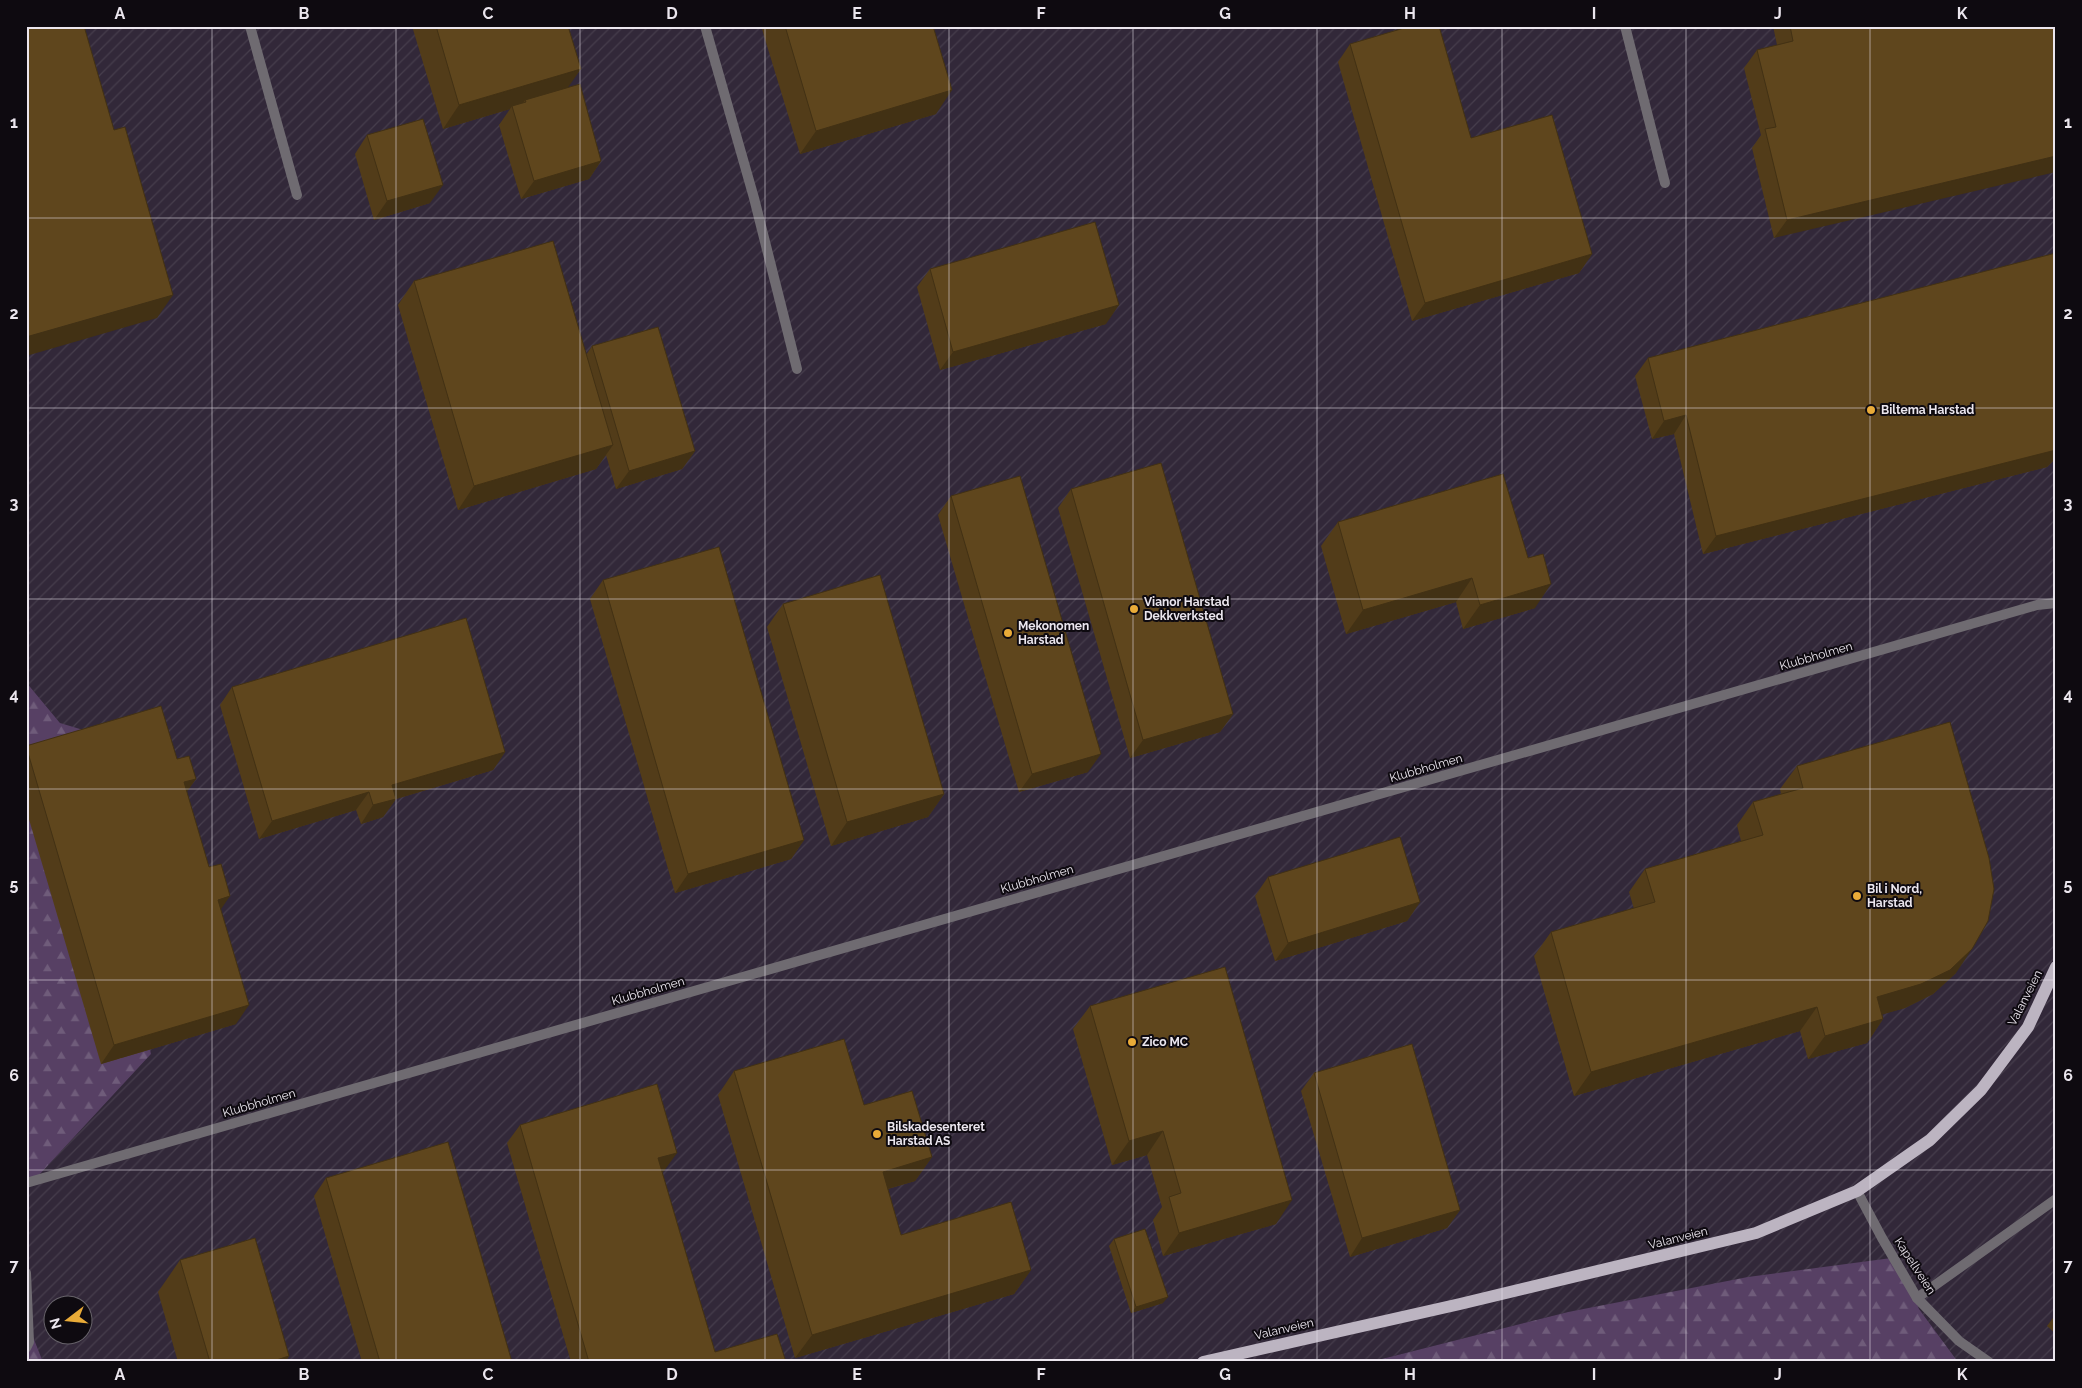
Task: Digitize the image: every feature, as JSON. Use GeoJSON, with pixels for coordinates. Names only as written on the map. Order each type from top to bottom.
{"type":"FeatureCollection","features":[{"type":"Feature","properties":{"kind":"main road","name":"Valanveien"},"geometry":{"type":"LineString","coordinates":[[1203,1362],[1460,1304],[1756,1233],[1857,1191],[1930,1140],[1981,1090],[2028,1027],[2056,967]]}},
{"type":"Feature","properties":{"kind":"street"},"geometry":{"type":"LineString","coordinates":[[250,26],[297,195]]}},
{"type":"Feature","properties":{"kind":"street"},"geometry":{"type":"LineString","coordinates":[[705,26],[754,198],[797,369]]}},
{"type":"Feature","properties":{"kind":"street"},"geometry":{"type":"LineString","coordinates":[[1625,26],[1665,183]]}},
{"type":"Feature","properties":{"kind":"street","name":"Klubbholmen"},"geometry":{"type":"LineString","coordinates":[[26,1183],[2037,605],[2056,603]]}},
{"type":"Feature","properties":{"kind":"street","name":"Kapellveien"},"geometry":{"type":"LineString","coordinates":[[1857,1191],[1917,1298],[1959,1341],[1989,1362]]}},
{"type":"Feature","properties":{"kind":"street"},"geometry":{"type":"LineString","coordinates":[[1917,1298],[2056,1200]]}},
{"type":"Feature","properties":{"kind":"street"},"geometry":{"type":"LineString","coordinates":[[26,1273],[29,1342],[26,1348]]}},
{"type":"Feature","properties":{"kind":"shaded area"},"geometry":{"type":"Polygon","coordinates":[[[26,26],[2056,26],[2056,1362],[1958,1362],[1919,1309],[1898,1258],[1568,1312],[1370,1362],[43,1362],[26,1319],[26,1189],[151,1054],[60,723],[26,682],[26,26]]]}},
{"type":"Feature","properties":{"kind":"green space"},"geometry":{"type":"Polygon","coordinates":[[[26,682],[60,723],[90,732],[151,1054],[26,1189],[26,682]]]}},
{"type":"Feature","properties":{"kind":"green space"},"geometry":{"type":"Polygon","coordinates":[[[1899,1257],[1919,1309],[1958,1362],[1370,1362],[1568,1312],[1748,1277],[1899,1257]]]}},
{"type":"Feature","properties":{"kind":"green space"},"geometry":{"type":"Polygon","coordinates":[[[26,1319],[43,1362],[26,1362],[26,1319]]]}},
{"type":"Feature","properties":{"kind":"building"},"geometry":{"type":"Polygon","coordinates":[[[26,26],[84,26],[114,130],[125,127],[173,295],[26,337],[26,26]]]}},
{"type":"Feature","properties":{"kind":"building"},"geometry":{"type":"Polygon","coordinates":[[[436,26],[568,26],[581,69],[459,105],[436,26]]]}},
{"type":"Feature","properties":{"kind":"building"},"geometry":{"type":"Polygon","coordinates":[[[785,26],[933,26],[952,90],[816,131],[785,26]]]}},
{"type":"Feature","properties":{"kind":"building"},"geometry":{"type":"Polygon","coordinates":[[[1411,26],[1439,26],[1471,138],[1552,115],[1592,254],[1425,303],[1350,44],[1411,26]]]}},
{"type":"Feature","properties":{"kind":"building"},"geometry":{"type":"Polygon","coordinates":[[[1790,26],[2056,26],[2056,156],[1787,220],[1765,129],[1776,127],[1757,50],[1793,41],[1790,26]]]}},
{"type":"Feature","properties":{"kind":"building"},"geometry":{"type":"Polygon","coordinates":[[[580,84],[601,161],[534,181],[512,106],[526,102],[525,100],[580,84]]]}},
{"type":"Feature","properties":{"kind":"building"},"geometry":{"type":"Polygon","coordinates":[[[423,119],[443,185],[387,201],[367,135],[423,119]]]}},
{"type":"Feature","properties":{"kind":"building"},"geometry":{"type":"Polygon","coordinates":[[[1095,222],[1119,305],[953,352],[930,269],[1095,222]]]}},
{"type":"Feature","properties":{"kind":"building"},"geometry":{"type":"Polygon","coordinates":[[[553,241],[613,445],[474,486],[414,281],[553,241]]]}},
{"type":"Feature","properties":{"kind":"building"},"geometry":{"type":"Polygon","coordinates":[[[2056,253],[2056,450],[1716,536],[1686,415],[1664,421],[1648,358],[2056,253]]]}},
{"type":"Feature","properties":{"kind":"building"},"geometry":{"type":"Polygon","coordinates":[[[658,327],[695,451],[629,471],[592,346],[658,327]]]}},
{"type":"Feature","properties":{"kind":"building"},"geometry":{"type":"Polygon","coordinates":[[[1161,463],[1233,714],[1143,740],[1071,489],[1161,463]]]}},
{"type":"Feature","properties":{"kind":"building"},"geometry":{"type":"Polygon","coordinates":[[[1503,474],[1528,558],[1543,554],[1551,584],[1480,605],[1472,578],[1363,610],[1338,522],[1503,474]]]}},
{"type":"Feature","properties":{"kind":"building"},"geometry":{"type":"Polygon","coordinates":[[[1020,476],[1101,754],[1032,774],[951,496],[1020,476]]]}},
{"type":"Feature","properties":{"kind":"building"},"geometry":{"type":"Polygon","coordinates":[[[719,547],[804,840],[688,874],[603,580],[719,547]]]}},
{"type":"Feature","properties":{"kind":"building"},"geometry":{"type":"Polygon","coordinates":[[[880,575],[944,794],[847,822],[783,604],[880,575]]]}},
{"type":"Feature","properties":{"kind":"building"},"geometry":{"type":"Polygon","coordinates":[[[466,618],[505,752],[392,785],[396,799],[373,805],[369,792],[272,821],[232,687],[466,618]]]}},
{"type":"Feature","properties":{"kind":"building"},"geometry":{"type":"Polygon","coordinates":[[[161,706],[177,759],[189,756],[196,779],[184,782],[209,867],[221,864],[230,896],[218,900],[249,1005],[114,1045],[26,746],[161,706]]]}},
{"type":"Feature","properties":{"kind":"building"},"geometry":{"type":"Polygon","coordinates":[[[1950,722],[1989,858],[1994,889],[1988,921],[1972,949],[1950,970],[1921,984],[1877,997],[1883,1019],[1825,1036],[1817,1007],[1591,1072],[1551,932],[1655,902],[1645,869],[1763,835],[1753,802],[1803,788],[1797,766],[1950,722]]]}},
{"type":"Feature","properties":{"kind":"building"},"geometry":{"type":"Polygon","coordinates":[[[1400,837],[1420,902],[1288,943],[1268,877],[1400,837]]]}},
{"type":"Feature","properties":{"kind":"building"},"geometry":{"type":"Polygon","coordinates":[[[1225,967],[1292,1200],[1179,1233],[1169,1197],[1181,1193],[1163,1131],[1129,1141],[1090,1006],[1225,967]]]}},
{"type":"Feature","properties":{"kind":"building"},"geometry":{"type":"Polygon","coordinates":[[[844,1039],[864,1105],[912,1091],[932,1157],[883,1172],[901,1235],[1011,1202],[1031,1270],[812,1335],[734,1071],[844,1039]]]}},
{"type":"Feature","properties":{"kind":"building"},"geometry":{"type":"Polygon","coordinates":[[[1412,1044],[1460,1210],[1362,1238],[1314,1073],[1412,1044]]]}},
{"type":"Feature","properties":{"kind":"building"},"geometry":{"type":"Polygon","coordinates":[[[657,1084],[677,1153],[658,1158],[715,1352],[777,1334],[786,1362],[589,1362],[520,1125],[657,1084]]]}},
{"type":"Feature","properties":{"kind":"building"},"geometry":{"type":"Polygon","coordinates":[[[448,1142],[512,1362],[380,1362],[326,1178],[448,1142]]]}},
{"type":"Feature","properties":{"kind":"building"},"geometry":{"type":"Polygon","coordinates":[[[1145,1229],[1168,1297],[1136,1307],[1114,1239],[1145,1229]]]}},
{"type":"Feature","properties":{"kind":"building"},"geometry":{"type":"Polygon","coordinates":[[[255,1238],[289,1356],[270,1362],[210,1362],[180,1260],[255,1238]]]}},
{"type":"Feature","properties":{"kind":"place","name":"Biltema Harstad"},"geometry":{"type":"Point","coordinates":[1871,410]}},
{"type":"Feature","properties":{"kind":"place","name":"Vianor Harstad Dekkverksted"},"geometry":{"type":"Point","coordinates":[1134,609]}},
{"type":"Feature","properties":{"kind":"place","name":"Mekonomen Harstad"},"geometry":{"type":"Point","coordinates":[1008,633]}},
{"type":"Feature","properties":{"kind":"place","name":"Bil i Nord, Harstad"},"geometry":{"type":"Point","coordinates":[1857,896]}},
{"type":"Feature","properties":{"kind":"place","name":"Zico MC"},"geometry":{"type":"Point","coordinates":[1132,1042]}},
{"type":"Feature","properties":{"kind":"place","name":"Bilskadesenteret Harstad AS"},"geometry":{"type":"Point","coordinates":[877,1134]}}]}
